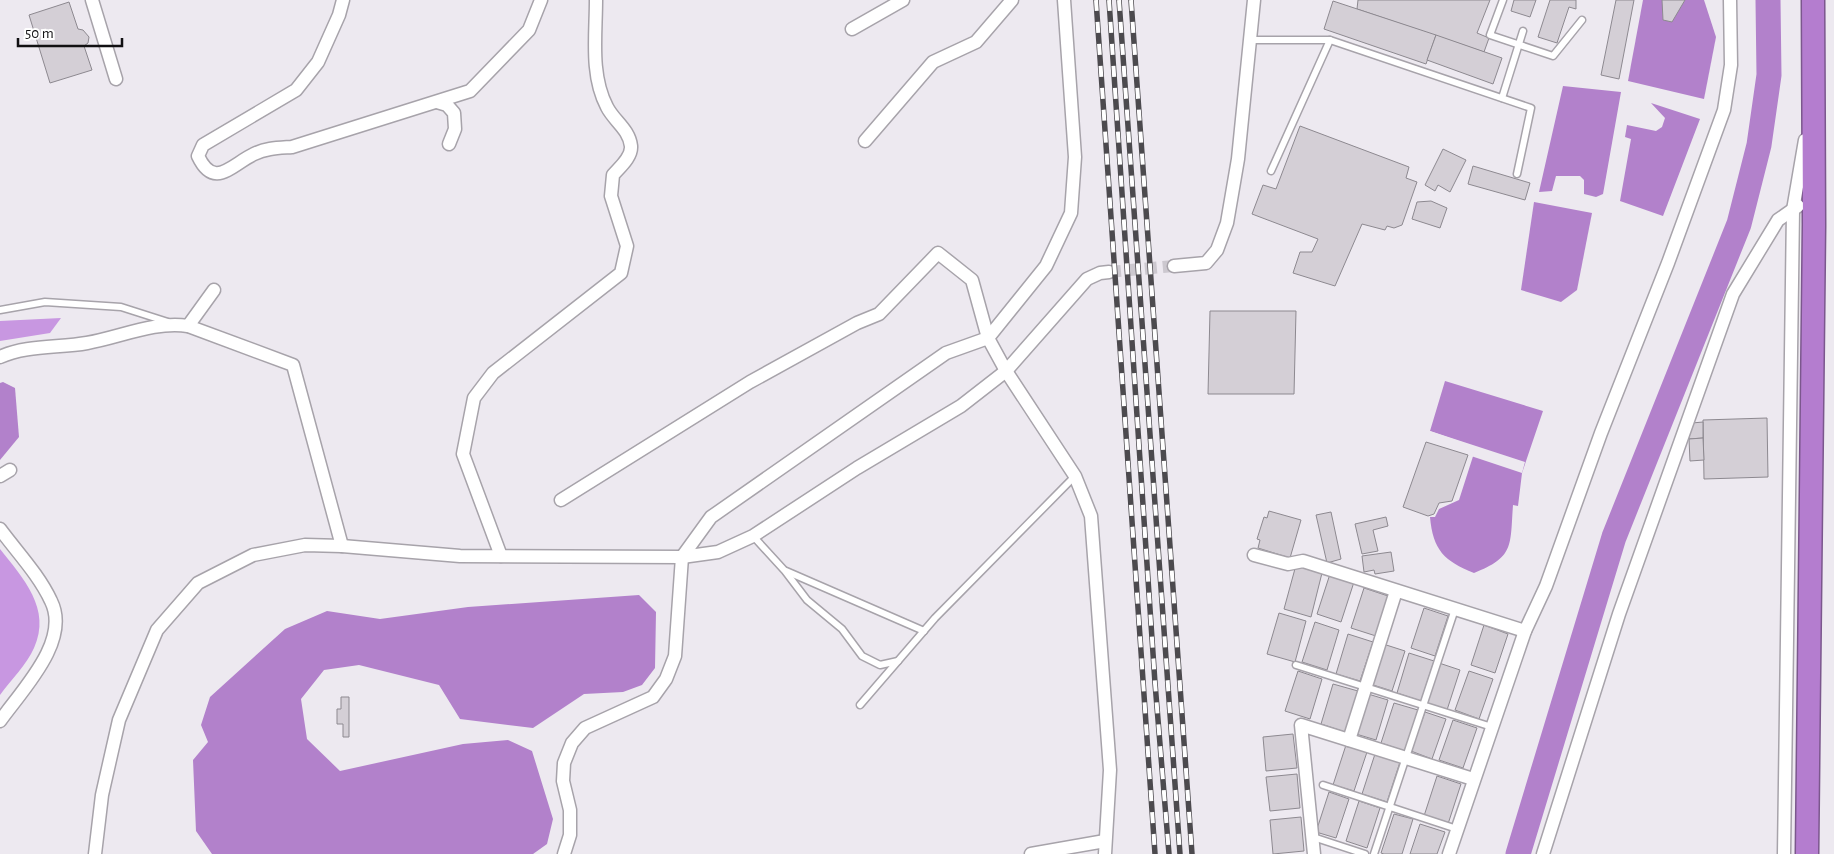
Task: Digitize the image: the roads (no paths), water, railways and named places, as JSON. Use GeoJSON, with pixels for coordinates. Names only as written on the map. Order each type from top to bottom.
{"type":"FeatureCollection","features":[{"type":"Feature","properties":{"kind":"highway"},"geometry":{"type":"LineString","coordinates":[[1807,854],[1814,193],[1813,0]]}},
{"type":"Feature","properties":{"kind":"street"},"geometry":{"type":"LineString","coordinates":[[92,0],[116,79]]}},
{"type":"Feature","properties":{"kind":"street"},"geometry":{"type":"LineString","coordinates":[[343,0],[339,15],[318,62],[296,90],[203,145],[198,156],[203,168],[210,173],[223,173],[254,154],[270,148],[292,147],[470,91],[529,30],[541,0]]}},
{"type":"Feature","properties":{"kind":"street"},"geometry":{"type":"LineString","coordinates":[[501,556],[463,454],[474,398],[493,373],[621,273],[627,246],[611,196],[613,174],[625,163],[631,148],[627,134],[606,107],[596,74],[596,0]]}},
{"type":"Feature","properties":{"kind":"street"},"geometry":{"type":"LineString","coordinates":[[852,29],[903,0]]}},
{"type":"Feature","properties":{"kind":"street"},"geometry":{"type":"LineString","coordinates":[[865,141],[933,62],[976,42],[1012,0]]}},
{"type":"Feature","properties":{"kind":"street"},"geometry":{"type":"LineString","coordinates":[[564,854],[570,835],[570,810],[563,781],[564,763],[572,743],[585,728],[653,697],[666,679],[675,656],[682,557],[711,517],[946,353],[988,338],[1046,266],[1071,213],[1075,156],[1064,0]]}},
{"type":"Feature","properties":{"kind":"street"},"geometry":{"type":"LineString","coordinates":[[1174,266],[1206,263],[1217,250],[1227,223],[1238,159],[1254,0]]}},
{"type":"Feature","properties":{"kind":"street"},"geometry":{"type":"LineString","coordinates":[[1449,854],[1525,631],[1546,586],[1598,442],[1668,263],[1724,110],[1730,64],[1730,0]]}},
{"type":"Feature","properties":{"kind":"street"},"geometry":{"type":"LineString","coordinates":[[1784,854],[1793,210],[1814,96]]}},
{"type":"Feature","properties":{"kind":"street"},"geometry":{"type":"LineString","coordinates":[[437,102],[447,105],[454,113],[455,129],[449,144]]}},
{"type":"Feature","properties":{"kind":"street"},"geometry":{"type":"LineString","coordinates":[[1543,854],[1619,614],[1733,294],[1778,220],[1814,193]]}},
{"type":"Feature","properties":{"kind":"street"},"geometry":{"type":"LineString","coordinates":[[561,500],[750,382],[857,323],[879,314],[938,253],[972,280],[988,338],[1006,371],[1075,476],[1090,516],[1110,770],[1105,848],[1031,854]]}},
{"type":"Feature","properties":{"kind":"street"},"geometry":{"type":"LineString","coordinates":[[95,854],[102,795],[119,720],[156,630],[198,583],[254,555],[305,545],[342,546],[460,556],[682,557],[718,552],[753,536],[857,468],[961,406],[1006,371],[1087,279],[1109,272]]}},
{"type":"Feature","properties":{"kind":"street"},"geometry":{"type":"LineString","coordinates":[[188,326],[214,290]]}},
{"type":"Feature","properties":{"kind":"street"},"geometry":{"type":"LineString","coordinates":[[0,357],[31,349],[88,343],[171,324],[188,326],[293,365],[342,546]]}},
{"type":"Feature","properties":{"kind":"street"},"geometry":{"type":"LineString","coordinates":[[0,529],[52,602],[57,624],[52,644],[38,669],[0,721]]}},
{"type":"Feature","properties":{"kind":"street"},"geometry":{"type":"LineString","coordinates":[[1254,555],[1288,564],[1303,561],[1525,631]]}},
{"type":"Feature","properties":{"kind":"street"},"geometry":{"type":"LineString","coordinates":[[1349,740],[1396,591]]}},
{"type":"Feature","properties":{"kind":"street"},"geometry":{"type":"LineString","coordinates":[[1314,854],[1301,725],[1473,779]]}},
{"type":"Feature","properties":{"kind":"lane"},"geometry":{"type":"LineString","coordinates":[[1503,0],[1490,35],[1553,56],[1582,20]]}},
{"type":"Feature","properties":{"kind":"lane"},"geometry":{"type":"LineString","coordinates":[[1502,98],[1523,31]]}},
{"type":"Feature","properties":{"kind":"lane"},"geometry":{"type":"LineString","coordinates":[[1250,40],[1330,40],[1531,108],[1517,174]]}},
{"type":"Feature","properties":{"kind":"lane"},"geometry":{"type":"LineString","coordinates":[[1271,171],[1330,40]]}},
{"type":"Feature","properties":{"kind":"lane"},"geometry":{"type":"LineString","coordinates":[[0,310],[45,302],[120,307],[171,324]]}},
{"type":"Feature","properties":{"kind":"lane"},"geometry":{"type":"LineString","coordinates":[[860,705],[924,631],[1075,476]]}},
{"type":"Feature","properties":{"kind":"lane"},"geometry":{"type":"LineString","coordinates":[[753,536],[785,571],[807,600],[842,629],[862,656],[880,665],[898,661]]}},
{"type":"Feature","properties":{"kind":"lane"},"geometry":{"type":"LineString","coordinates":[[785,571],[924,631]]}},
{"type":"Feature","properties":{"kind":"lane"},"geometry":{"type":"LineString","coordinates":[[1374,854],[1456,609]]}},
{"type":"Feature","properties":{"kind":"lane"},"geometry":{"type":"LineString","coordinates":[[1296,666],[1492,727]]}},
{"type":"Feature","properties":{"kind":"lane"},"geometry":{"type":"LineString","coordinates":[[1323,785],[1457,829]]}},
{"type":"Feature","properties":{"kind":"lane"},"geometry":{"type":"LineString","coordinates":[[1312,837],[1365,854]]}},
{"type":"Feature","properties":{"kind":"waterway"},"geometry":{"type":"LineString","coordinates":[[1518,854],[1614,537],[1739,224],[1759,145],[1769,75],[1768,0]]}},
{"type":"Feature","properties":{"kind":"tunnel"},"geometry":{"type":"LineString","coordinates":[[1109,272],[1174,266]]}},
{"type":"Feature","properties":{"kind":"railway"},"geometry":{"type":"LineString","coordinates":[[1096,0],[1155,854]]}},
{"type":"Feature","properties":{"kind":"railway"},"geometry":{"type":"LineString","coordinates":[[1109,0],[1155,683],[1169,854]]}},
{"type":"Feature","properties":{"kind":"railway"},"geometry":{"type":"LineString","coordinates":[[1119,0],[1180,854]]}},
{"type":"Feature","properties":{"kind":"railway"},"geometry":{"type":"LineString","coordinates":[[1131,0],[1192,854]]}}]}
